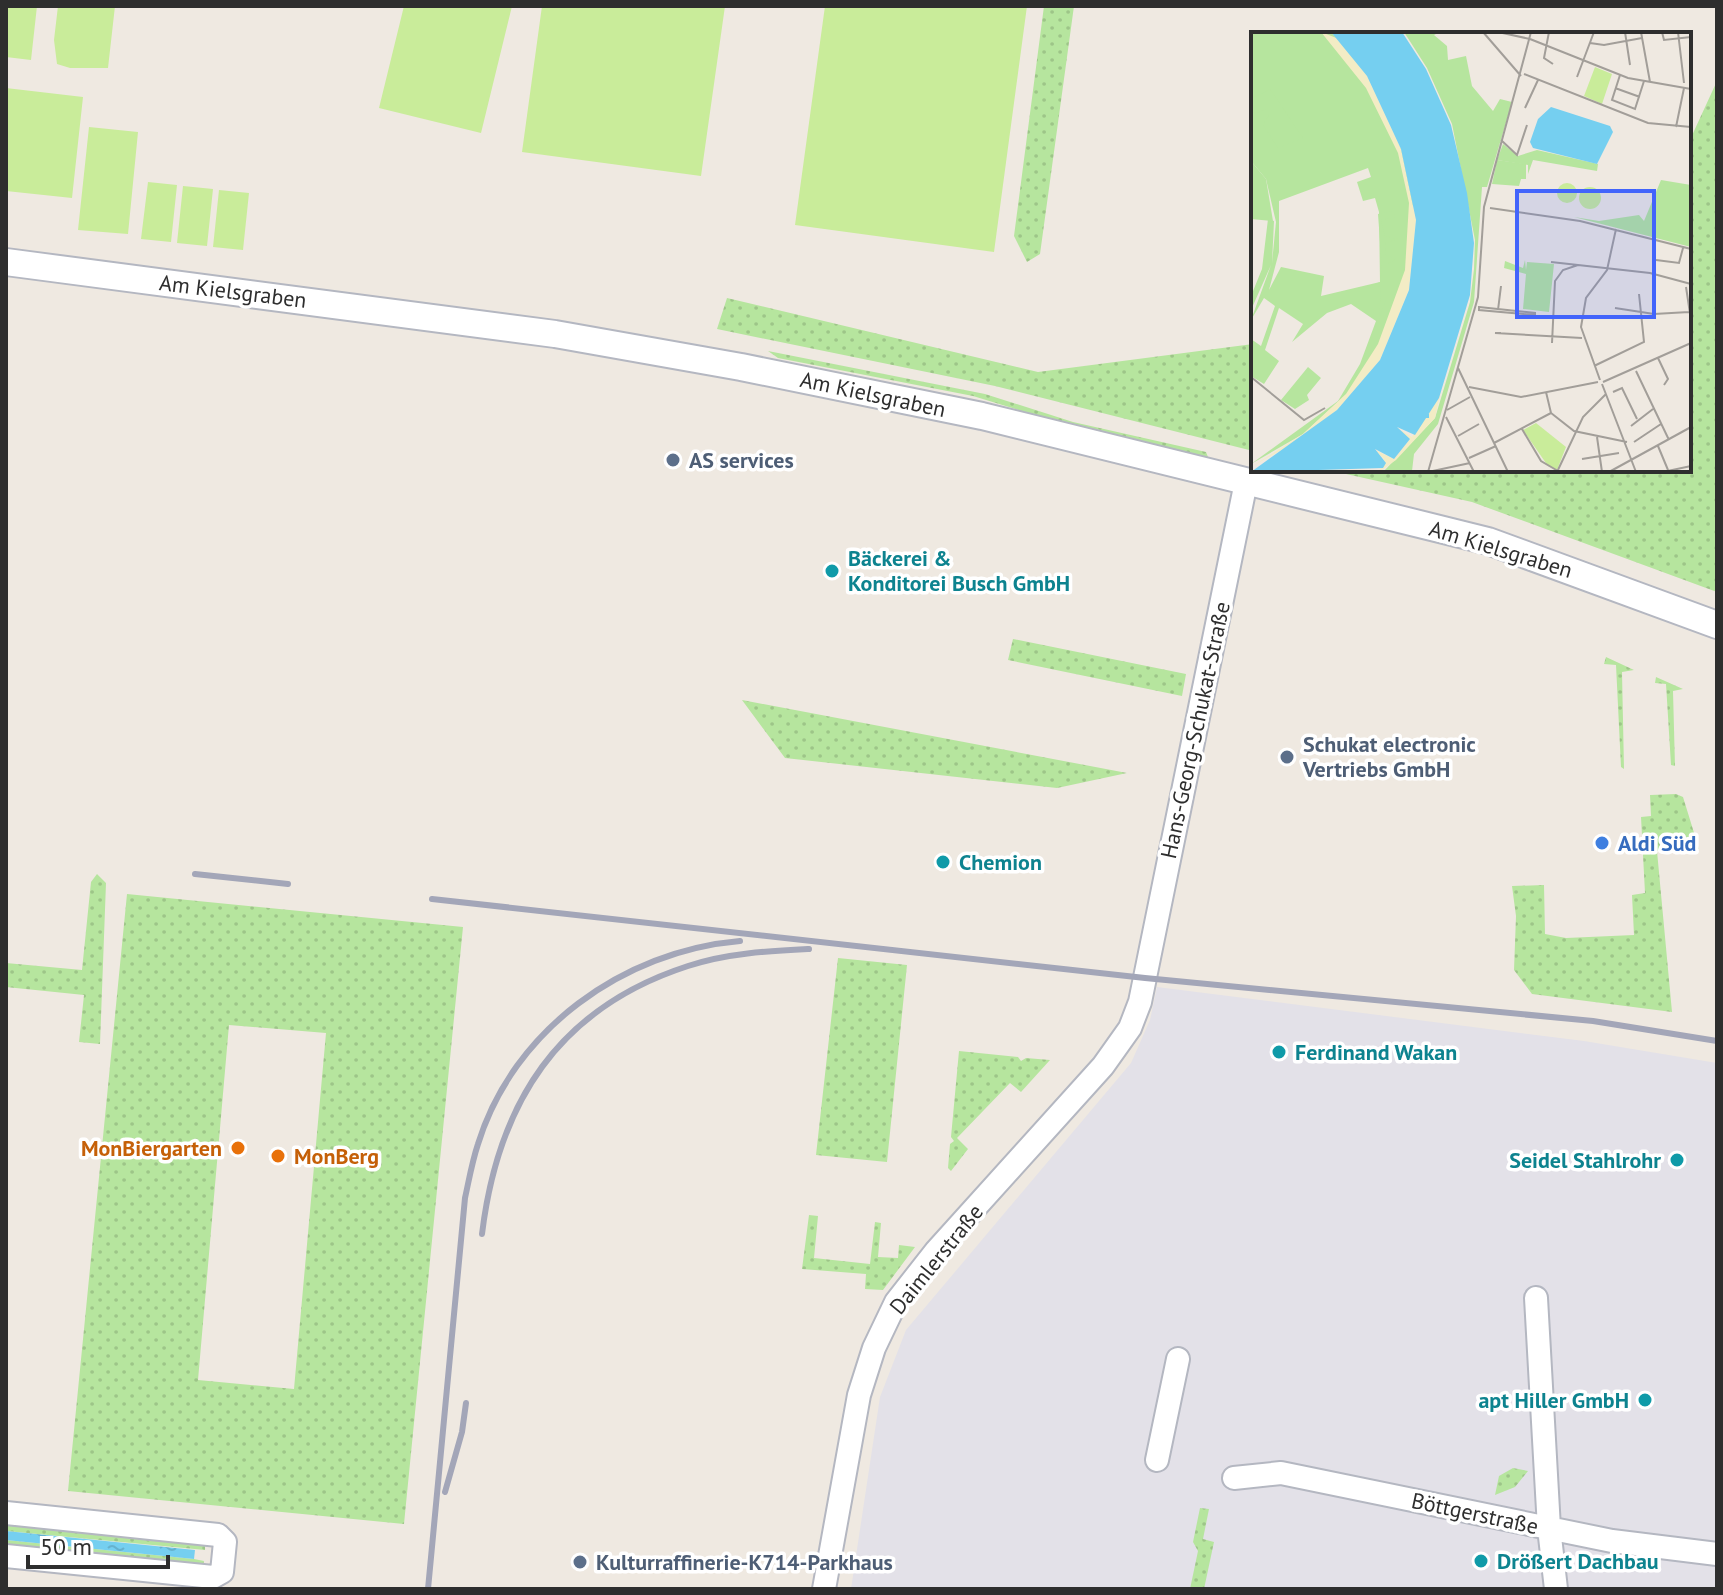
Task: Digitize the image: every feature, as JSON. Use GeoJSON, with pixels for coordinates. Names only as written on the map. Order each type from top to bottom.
{"type":"FeatureCollection","features":[{"type":"Feature","properties":{"kind":"street","name":"Am Kielsgraben"},"geometry":{"type":"LineString","coordinates":[[6,262],[475,322],[677,355],[982,416],[1488,541],[1717,625]]}},
{"type":"Feature","properties":{"kind":"street","name":"Hans-Georg-Schukat-Straße"},"geometry":{"type":"LineString","coordinates":[[1145,978],[1246,482]]}},
{"type":"Feature","properties":{"kind":"street","name":"Daimlerstraße"},"geometry":{"type":"LineString","coordinates":[[824,1589],[859,1395],[874,1348],[896,1302],[936,1251],[1108,1059],[1130,1028],[1145,978]]}},
{"type":"Feature","properties":{"kind":"street"},"geometry":{"type":"LineString","coordinates":[[1536,1298],[1549,1528],[1556,1589]]}},
{"type":"Feature","properties":{"kind":"street"},"geometry":{"type":"LineString","coordinates":[[1157,1460],[1178,1359]]}},
{"type":"Feature","properties":{"kind":"street","name":"Böttgerstraße"},"geometry":{"type":"LineString","coordinates":[[1234,1478],[1281,1473],[1612,1541],[1717,1554]]}},
{"type":"Feature","properties":{"kind":"street"},"geometry":{"type":"LineString","coordinates":[[6,1513],[218,1535],[225,1542],[222,1572],[213,1577],[6,1556]]}},
{"type":"Feature","properties":{"kind":"shaded area"},"geometry":{"type":"Polygon","coordinates":[[[1157,987],[1584,1041],[1717,1063],[1717,1589],[851,1589],[880,1397],[906,1330],[1131,1063],[1150,1020],[1157,987]]]}},
{"type":"Feature","properties":{"kind":"green space"},"geometry":{"type":"Polygon","coordinates":[[[6,6],[37,6],[31,60],[6,57],[6,6]]]}},
{"type":"Feature","properties":{"kind":"green space"},"geometry":{"type":"Polygon","coordinates":[[[58,6],[115,6],[108,68],[70,68],[57,64],[54,40],[58,6]]]}},
{"type":"Feature","properties":{"kind":"green space"},"geometry":{"type":"Polygon","coordinates":[[[404,6],[512,6],[481,133],[379,108],[404,6]]]}},
{"type":"Feature","properties":{"kind":"green space"},"geometry":{"type":"Polygon","coordinates":[[[542,6],[725,6],[701,176],[522,152],[542,6]]]}},
{"type":"Feature","properties":{"kind":"green space"},"geometry":{"type":"Polygon","coordinates":[[[825,6],[1027,6],[994,252],[795,225],[825,6]]]}},
{"type":"Feature","properties":{"kind":"green space"},"geometry":{"type":"Polygon","coordinates":[[[1044,6],[1074,6],[1040,254],[1027,262],[1014,236],[1044,6]]]}},
{"type":"Feature","properties":{"kind":"green space"},"geometry":{"type":"Polygon","coordinates":[[[1717,81],[1717,592],[1472,502],[1337,472],[1691,472],[1691,138],[1717,81]]]}},
{"type":"Feature","properties":{"kind":"green space"},"geometry":{"type":"Polygon","coordinates":[[[6,88],[83,97],[72,198],[6,191],[6,88]]]}},
{"type":"Feature","properties":{"kind":"green space"},"geometry":{"type":"Polygon","coordinates":[[[89,127],[138,132],[128,234],[78,230],[89,127]]]}},
{"type":"Feature","properties":{"kind":"green space"},"geometry":{"type":"Polygon","coordinates":[[[148,182],[177,185],[171,242],[141,239],[148,182]]]}},
{"type":"Feature","properties":{"kind":"green space"},"geometry":{"type":"Polygon","coordinates":[[[183,186],[213,189],[207,246],[177,243],[183,186]]]}},
{"type":"Feature","properties":{"kind":"green space"},"geometry":{"type":"Polygon","coordinates":[[[219,190],[249,193],[243,250],[213,247],[219,190]]]}},
{"type":"Feature","properties":{"kind":"green space"},"geometry":{"type":"Polygon","coordinates":[[[727,298],[1038,372],[1251,344],[1251,450],[995,386],[717,329],[727,298]]]}},
{"type":"Feature","properties":{"kind":"green space"},"geometry":{"type":"Polygon","coordinates":[[[768,351],[985,394],[1073,422],[1206,452],[1208,457],[1074,427],[973,396],[778,358],[768,351]]]}},
{"type":"Feature","properties":{"kind":"green space"},"geometry":{"type":"Polygon","coordinates":[[[1013,639],[1186,674],[1182,696],[1008,660],[1013,639]]]}},
{"type":"Feature","properties":{"kind":"green space"},"geometry":{"type":"Polygon","coordinates":[[[1606,657],[1634,670],[1622,672],[1624,769],[1621,767],[1616,665],[1604,664],[1606,657]]]}},
{"type":"Feature","properties":{"kind":"green space"},"geometry":{"type":"Polygon","coordinates":[[[1656,677],[1683,689],[1673,691],[1675,766],[1671,765],[1666,684],[1655,683],[1656,677]]]}},
{"type":"Feature","properties":{"kind":"green space"},"geometry":{"type":"Polygon","coordinates":[[[742,700],[1127,773],[1057,788],[785,758],[742,700]]]}},
{"type":"Feature","properties":{"kind":"green space"},"geometry":{"type":"Polygon","coordinates":[[[1676,794],[1683,797],[1699,849],[1657,851],[1672,1012],[1532,994],[1514,970],[1516,916],[1512,886],[1544,885],[1545,934],[1566,938],[1634,935],[1632,895],[1645,893],[1641,817],[1651,816],[1650,795],[1676,794]]]}},
{"type":"Feature","properties":{"kind":"green space"},"geometry":{"type":"Polygon","coordinates":[[[97,874],[106,883],[100,1044],[79,1042],[84,995],[6,987],[6,963],[82,970],[91,882],[97,874]]]}},
{"type":"Feature","properties":{"kind":"green space"},"geometry":{"type":"Polygon","coordinates":[[[127,894],[463,927],[404,1524],[68,1491],[127,894]],[[229,1025],[198,1380],[294,1389],[326,1033],[229,1025]]]}},
{"type":"Feature","properties":{"kind":"green space"},"geometry":{"type":"Polygon","coordinates":[[[838,958],[907,965],[887,1162],[816,1155],[838,958]]]}},
{"type":"Feature","properties":{"kind":"green space"},"geometry":{"type":"Polygon","coordinates":[[[959,1051],[1018,1057],[1021,1061],[1026,1058],[1050,1060],[1021,1092],[1010,1083],[957,1138],[968,1149],[951,1171],[948,1168],[950,1144],[954,1141],[951,1137],[959,1051]]]}},
{"type":"Feature","properties":{"kind":"green space"},"geometry":{"type":"Polygon","coordinates":[[[809,1215],[818,1216],[814,1258],[870,1264],[875,1222],[881,1223],[878,1257],[898,1258],[899,1245],[915,1247],[883,1290],[865,1289],[866,1274],[802,1269],[809,1215]]]}},
{"type":"Feature","properties":{"kind":"green space"},"geometry":{"type":"Polygon","coordinates":[[[1513,1468],[1528,1471],[1515,1487],[1495,1495],[1499,1476],[1513,1468]]]}},
{"type":"Feature","properties":{"kind":"green space"},"geometry":{"type":"Polygon","coordinates":[[[1200,1508],[1209,1509],[1203,1539],[1214,1542],[1204,1589],[1190,1589],[1198,1551],[1193,1542],[1200,1508]]]}},
{"type":"Feature","properties":{"kind":"green space"},"geometry":{"type":"Polygon","coordinates":[[[6,1522],[205,1544],[205,1550],[6,1531],[6,1522]]]}},
{"type":"Feature","properties":{"kind":"green space"},"geometry":{"type":"Polygon","coordinates":[[[6,1540],[204,1561],[203,1567],[6,1548],[6,1540]]]}},
{"type":"Feature","properties":{"kind":"water"},"geometry":{"type":"Polygon","coordinates":[[[6,1531],[195,1550],[194,1559],[6,1540],[6,1531]]]}},
{"type":"Feature","properties":{"kind":"railway"},"geometry":{"type":"LineString","coordinates":[[195,874],[288,884]]}},
{"type":"Feature","properties":{"kind":"railway"},"geometry":{"type":"LineString","coordinates":[[432,899],[1145,978],[1593,1021],[1717,1041]]}},
{"type":"Feature","properties":{"kind":"railway"},"geometry":{"type":"LineString","coordinates":[[428,1589],[465,1198],[476,1151],[495,1103],[517,1066],[545,1032],[578,1004],[615,980],[655,961],[697,948],[740,941]]}},
{"type":"Feature","properties":{"kind":"railway"},"geometry":{"type":"LineString","coordinates":[[482,1234],[490,1187],[503,1143],[520,1103],[542,1067],[570,1035],[603,1007],[642,984],[688,966],[733,955],[809,949]]}},
{"type":"Feature","properties":{"kind":"railway"},"geometry":{"type":"LineString","coordinates":[[445,1492],[462,1432],[466,1403]]}},
{"type":"Feature","properties":{"kind":"place","name":"AS services"},"geometry":{"type":"Point","coordinates":[673,460]}},
{"type":"Feature","properties":{"kind":"place","name":"Bäckerei & Konditorei Busch GmbH"},"geometry":{"type":"Point","coordinates":[832,571]}},
{"type":"Feature","properties":{"kind":"place","name":"Schukat electronic Vertriebs GmbH"},"geometry":{"type":"Point","coordinates":[1287,757]}},
{"type":"Feature","properties":{"kind":"place","name":"Aldi Süd"},"geometry":{"type":"Point","coordinates":[1602,843]}},
{"type":"Feature","properties":{"kind":"place","name":"Chemion"},"geometry":{"type":"Point","coordinates":[943,862]}},
{"type":"Feature","properties":{"kind":"place","name":"Ferdinand Wakan"},"geometry":{"type":"Point","coordinates":[1279,1052]}},
{"type":"Feature","properties":{"kind":"place","name":"MonBiergarten"},"geometry":{"type":"Point","coordinates":[238,1148]}},
{"type":"Feature","properties":{"kind":"place","name":"MonBerg"},"geometry":{"type":"Point","coordinates":[278,1156]}},
{"type":"Feature","properties":{"kind":"place","name":"Seidel Stahlrohr"},"geometry":{"type":"Point","coordinates":[1677,1160]}},
{"type":"Feature","properties":{"kind":"place","name":"apt Hiller GmbH"},"geometry":{"type":"Point","coordinates":[1645,1400]}},
{"type":"Feature","properties":{"kind":"place","name":"Drößert Dachbau"},"geometry":{"type":"Point","coordinates":[1481,1561]}},
{"type":"Feature","properties":{"kind":"place","name":"Kulturraffinerie-K714-Parkhaus"},"geometry":{"type":"Point","coordinates":[580,1562]}}]}
